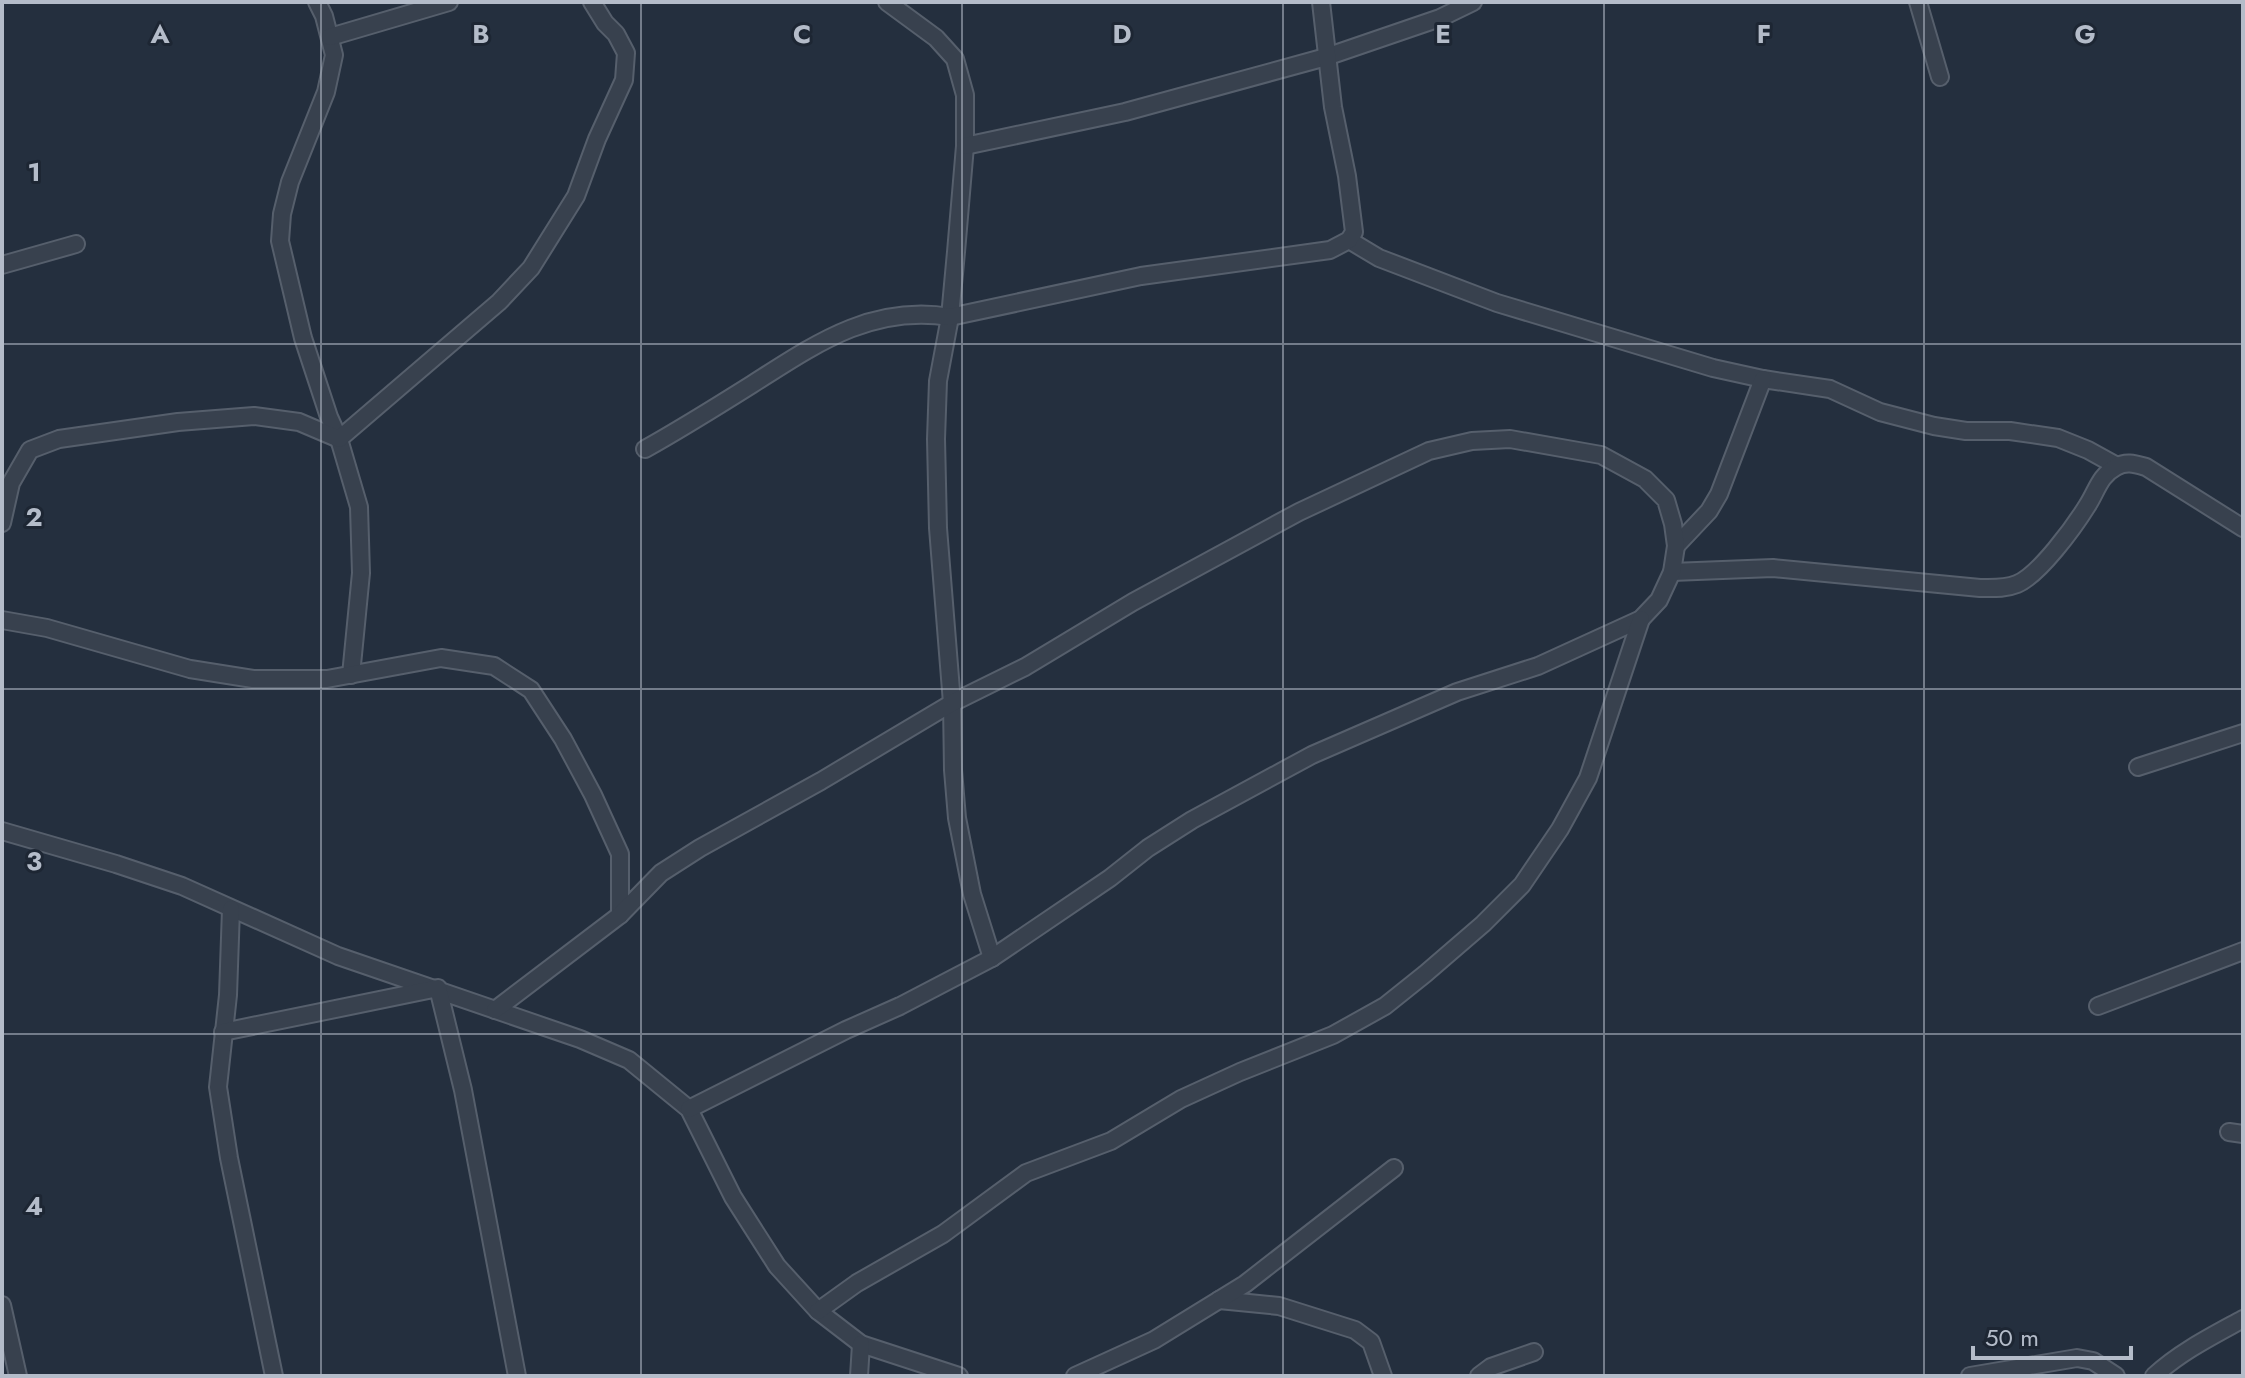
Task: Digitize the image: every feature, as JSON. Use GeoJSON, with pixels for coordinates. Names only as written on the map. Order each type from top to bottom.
{"type":"FeatureCollection","features":[{"type":"Feature","properties":{"kind":"street"},"geometry":{"type":"LineString","coordinates":[[317,2],[334,55],[326,92],[290,182],[282,214],[280,241],[303,338],[339,439],[359,507],[361,573],[351,675]]}},
{"type":"Feature","properties":{"kind":"street"},"geometry":{"type":"LineString","coordinates":[[330,37],[449,2]]}},
{"type":"Feature","properties":{"kind":"street"},"geometry":{"type":"LineString","coordinates":[[339,439],[499,302],[531,268],[576,196],[624,80],[626,53],[592,2]]}},
{"type":"Feature","properties":{"kind":"street"},"geometry":{"type":"LineString","coordinates":[[887,2],[936,38],[955,59],[965,95],[965,146],[950,317],[938,381],[938,528],[952,703],[953,770],[963,851],[972,894],[992,958]]}},
{"type":"Feature","properties":{"kind":"street"},"geometry":{"type":"LineString","coordinates":[[645,449],[838,333],[871,321],[898,315],[950,317],[1141,276],[1330,250],[1349,240],[1354,232],[1347,176],[1338,143],[1321,2]]}},
{"type":"Feature","properties":{"kind":"street"},"geometry":{"type":"LineString","coordinates":[[965,146],[1125,112],[1326,57],[1440,18],[1473,2]]}},
{"type":"Feature","properties":{"kind":"street"},"geometry":{"type":"LineString","coordinates":[[1918,2],[1940,77]]}},
{"type":"Feature","properties":{"kind":"street"},"geometry":{"type":"LineString","coordinates":[[1349,240],[1379,258],[1497,303],[1713,368],[1830,389],[1880,412],[1934,426],[2058,438],[2117,466]]}},
{"type":"Feature","properties":{"kind":"street"},"geometry":{"type":"LineString","coordinates":[[2,265],[76,244]]}},
{"type":"Feature","properties":{"kind":"street"},"geometry":{"type":"LineString","coordinates":[[1676,546],[1709,511],[1719,494],[1763,379]]}},
{"type":"Feature","properties":{"kind":"street"},"geometry":{"type":"LineString","coordinates":[[2,523],[11,483],[30,450],[59,439],[178,422],[254,416],[299,422],[339,439]]}},
{"type":"Feature","properties":{"kind":"street"},"geometry":{"type":"LineString","coordinates":[[495,1010],[620,915],[661,873],[952,703],[1025,667],[1133,602],[1299,512],[1429,451],[1472,441],[1510,439],[1601,455],[1645,479],[1666,500],[1676,546],[1672,572],[1659,600],[1641,619],[1538,666],[1457,692],[1312,755],[1192,820],[992,958],[689,1109]]}},
{"type":"Feature","properties":{"kind":"street"},"geometry":{"type":"LineString","coordinates":[[1672,572],[1773,568],[1980,588],[2018,584],[2034,572],[2059,544],[2089,504],[2100,479],[2117,466],[2130,463],[2146,467],[2243,528]]}},
{"type":"Feature","properties":{"kind":"street"},"geometry":{"type":"LineString","coordinates":[[818,1311],[857,1283],[943,1234],[1026,1173],[1111,1141],[1181,1099],[1333,1035],[1385,1006],[1425,974],[1522,885],[1560,829],[1588,778],[1641,619]]}},
{"type":"Feature","properties":{"kind":"street"},"geometry":{"type":"LineString","coordinates":[[2,620],[47,628],[190,669],[253,679],[327,679],[441,658],[494,666],[531,690],[563,739],[593,795],[620,854],[620,915]]}},
{"type":"Feature","properties":{"kind":"street"},"geometry":{"type":"LineString","coordinates":[[2138,767],[2243,733]]}},
{"type":"Feature","properties":{"kind":"street"},"geometry":{"type":"LineString","coordinates":[[2,831],[182,886],[338,956],[438,988],[629,1060],[689,1109],[733,1197],[777,1266],[818,1311],[861,1344],[959,1376]]}},
{"type":"Feature","properties":{"kind":"street"},"geometry":{"type":"LineString","coordinates":[[231,909],[228,995],[218,1087],[229,1158],[274,1376]]}},
{"type":"Feature","properties":{"kind":"street"},"geometry":{"type":"LineString","coordinates":[[2098,1006],[2243,951]]}},
{"type":"Feature","properties":{"kind":"street"},"geometry":{"type":"LineString","coordinates":[[223,1032],[438,988]]}},
{"type":"Feature","properties":{"kind":"street"},"geometry":{"type":"LineString","coordinates":[[438,988],[463,1090],[517,1376]]}},
{"type":"Feature","properties":{"kind":"street"},"geometry":{"type":"LineString","coordinates":[[1075,1376],[1154,1340],[1245,1284],[1394,1168]]}},
{"type":"Feature","properties":{"kind":"street"},"geometry":{"type":"LineString","coordinates":[[1219,1300],[1279,1306],[1355,1330],[1371,1342],[1383,1376]]}},
{"type":"Feature","properties":{"kind":"street"},"geometry":{"type":"LineString","coordinates":[[2,1305],[18,1376]]}},
{"type":"Feature","properties":{"kind":"street"},"geometry":{"type":"LineString","coordinates":[[2154,1376],[2208,1337],[2243,1319]]}},
{"type":"Feature","properties":{"kind":"street"},"geometry":{"type":"LineString","coordinates":[[859,1376],[861,1344]]}},
{"type":"Feature","properties":{"kind":"street"},"geometry":{"type":"LineString","coordinates":[[1479,1376],[1491,1367],[1534,1352]]}},
{"type":"Feature","properties":{"kind":"street"},"geometry":{"type":"LineString","coordinates":[[1970,1376],[2077,1358],[2093,1361],[2116,1376]]}}]}
